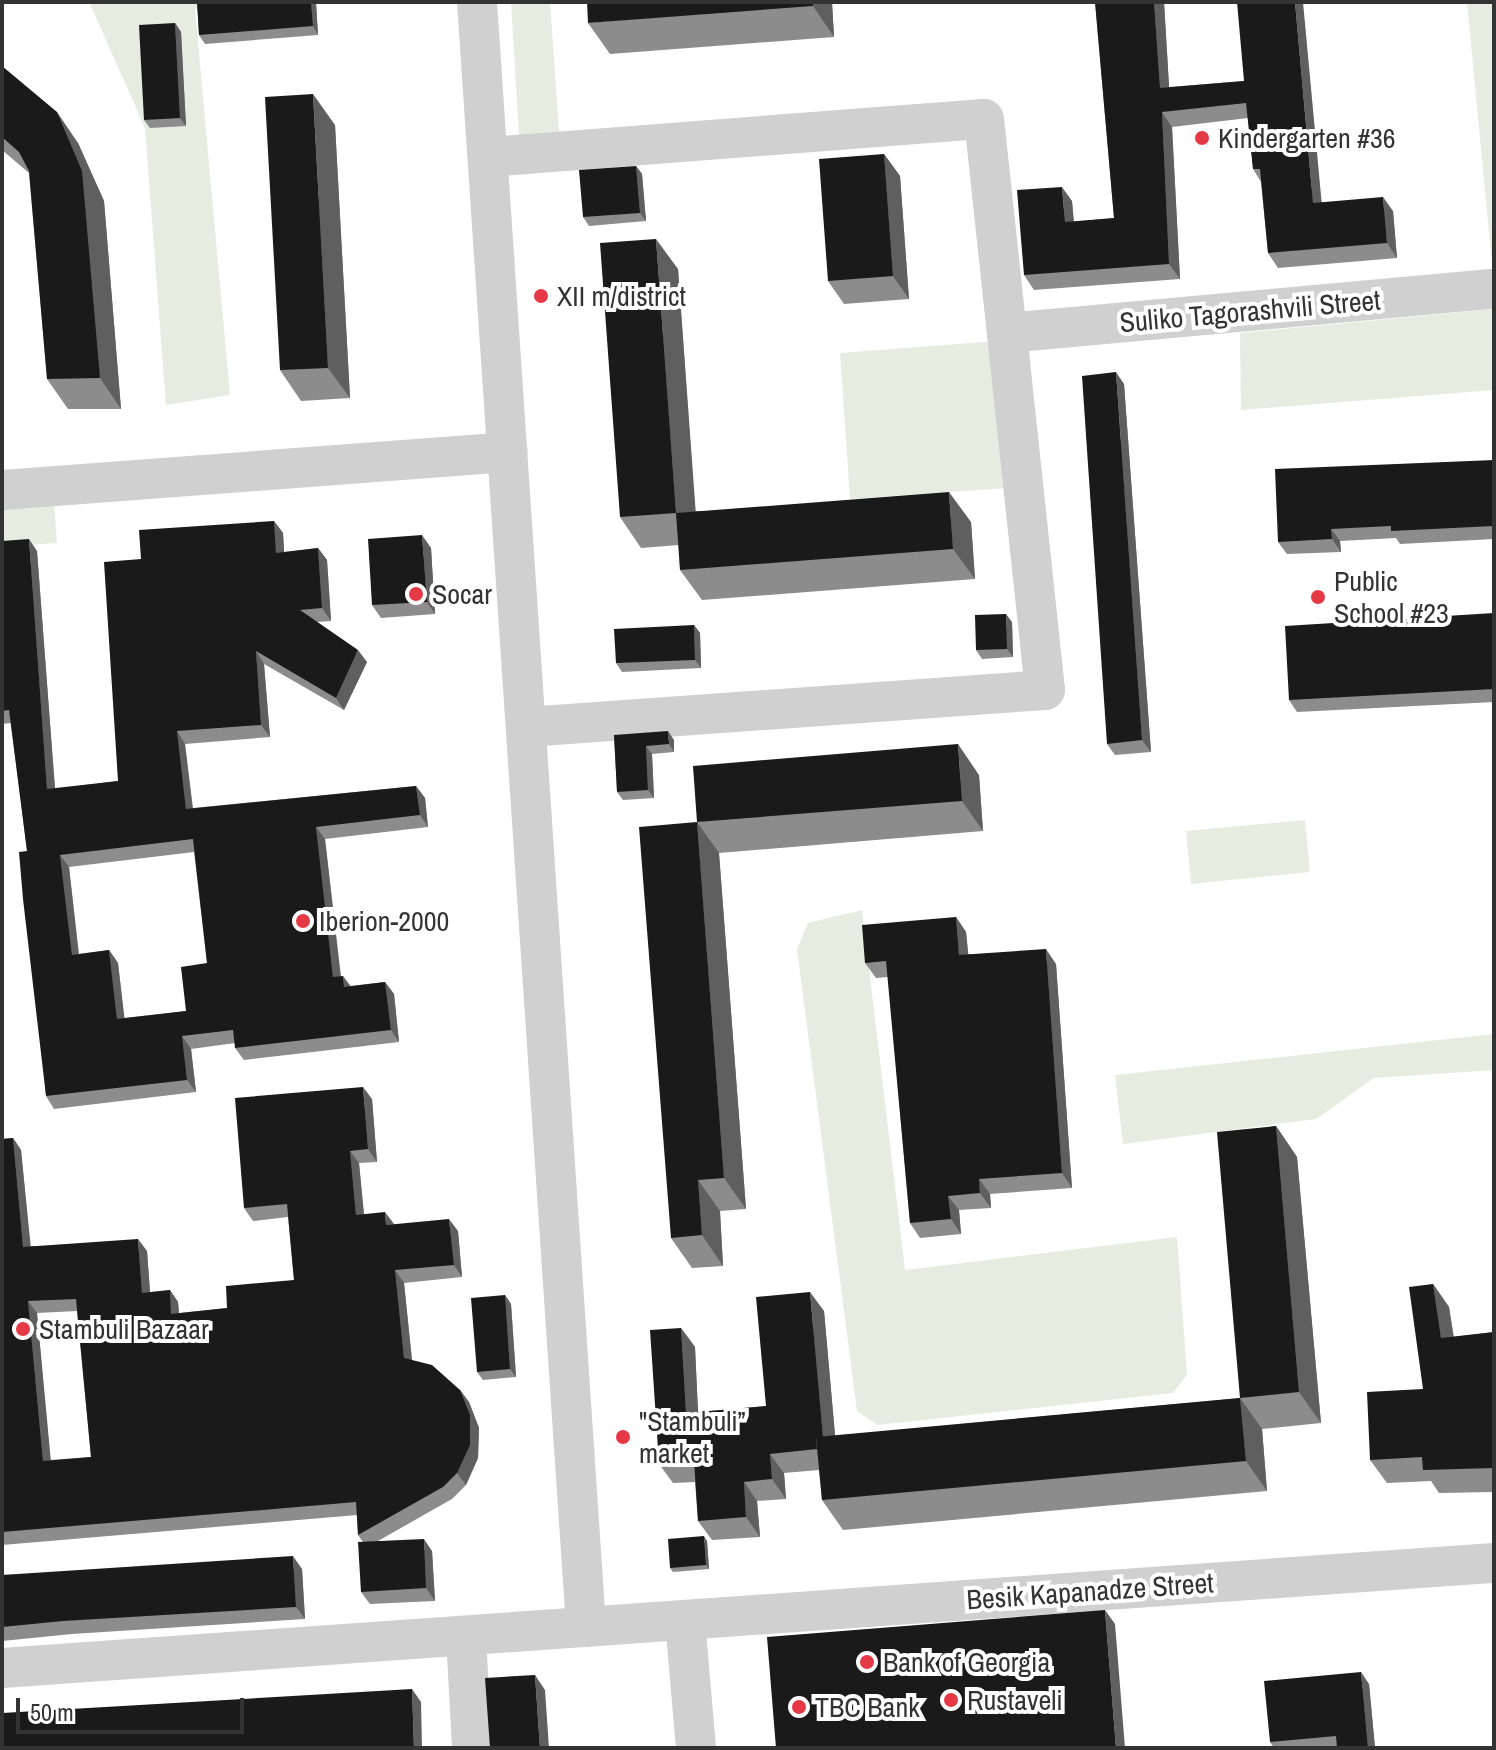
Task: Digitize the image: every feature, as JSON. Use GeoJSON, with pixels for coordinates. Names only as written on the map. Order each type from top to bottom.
{"type":"FeatureCollection","features":[{"type":"Feature","properties":{"kind":"street"},"geometry":{"type":"LineString","coordinates":[[477,2],[586,1627]]}},
{"type":"Feature","properties":{"kind":"street"},"geometry":{"type":"LineString","coordinates":[[488,157],[984,119],[1045,690],[526,727]]}},
{"type":"Feature","properties":{"kind":"street","name":"Suliko Tagorashvili Street"},"geometry":{"type":"LineString","coordinates":[[1007,333],[1494,289]]}},
{"type":"Feature","properties":{"kind":"street"},"geometry":{"type":"LineString","coordinates":[[2,490],[508,452]]}},
{"type":"Feature","properties":{"kind":"street","name":"Besik Kapanadze Street"},"geometry":{"type":"LineString","coordinates":[[2,1668],[1494,1563]]}},
{"type":"Feature","properties":{"kind":"street"},"geometry":{"type":"LineString","coordinates":[[685,1620],[696,1748]]}},
{"type":"Feature","properties":{"kind":"street"},"geometry":{"type":"LineString","coordinates":[[466,1636],[472,1748]]}},
{"type":"Feature","properties":{"kind":"shaded area"},"geometry":{"type":"Polygon","coordinates":[[[89,2],[266,2],[195,9],[230,395],[166,405],[145,128],[89,2]]]}},
{"type":"Feature","properties":{"kind":"shaded area"},"geometry":{"type":"Polygon","coordinates":[[[511,2],[550,2],[559,132],[519,136],[511,2]]]}},
{"type":"Feature","properties":{"kind":"shaded area"},"geometry":{"type":"Polygon","coordinates":[[[1467,2],[1494,2],[1494,264],[1492,264],[1467,2]]]}},
{"type":"Feature","properties":{"kind":"shaded area"},"geometry":{"type":"Polygon","coordinates":[[[1494,309],[1494,390],[1241,410],[1240,333],[1494,309]]]}},
{"type":"Feature","properties":{"kind":"shaded area"},"geometry":{"type":"Polygon","coordinates":[[[997,341],[1007,488],[850,499],[840,353],[997,341]]]}},
{"type":"Feature","properties":{"kind":"shaded area"},"geometry":{"type":"Polygon","coordinates":[[[54,502],[57,543],[2,547],[2,505],[54,502]]]}},
{"type":"Feature","properties":{"kind":"shaded area"},"geometry":{"type":"Polygon","coordinates":[[[1305,820],[1310,872],[1191,884],[1186,831],[1305,820]]]}},
{"type":"Feature","properties":{"kind":"shaded area"},"geometry":{"type":"Polygon","coordinates":[[[862,910],[905,1270],[1177,1237],[1187,1375],[1173,1393],[877,1425],[857,1411],[797,949],[808,923],[862,910]]]}},
{"type":"Feature","properties":{"kind":"shaded area"},"geometry":{"type":"Polygon","coordinates":[[[1494,1034],[1494,1070],[1374,1078],[1316,1119],[1123,1144],[1115,1075],[1494,1034]]]}},
{"type":"Feature","properties":{"kind":"building"},"geometry":{"type":"Polygon","coordinates":[[[197,2],[311,2],[313,26],[199,35],[197,2]]]}},
{"type":"Feature","properties":{"kind":"building"},"geometry":{"type":"Polygon","coordinates":[[[587,2],[813,2],[813,6],[588,23],[587,2]]]}},
{"type":"Feature","properties":{"kind":"building"},"geometry":{"type":"Polygon","coordinates":[[[1095,2],[1154,2],[1160,88],[1244,81],[1237,2],[1295,2],[1313,203],[1383,197],[1387,243],[1268,253],[1260,169],[1253,169],[1246,103],[1162,112],[1169,264],[1024,275],[1017,190],[1062,187],[1065,222],[1114,218],[1095,2]]]}},
{"type":"Feature","properties":{"kind":"building"},"geometry":{"type":"Polygon","coordinates":[[[175,23],[180,118],[144,120],[139,25],[175,23]]]}},
{"type":"Feature","properties":{"kind":"building"},"geometry":{"type":"Polygon","coordinates":[[[2,66],[57,112],[82,171],[100,378],[47,379],[29,171],[19,152],[2,137],[2,66]]]}},
{"type":"Feature","properties":{"kind":"building"},"geometry":{"type":"Polygon","coordinates":[[[313,94],[328,368],[280,370],[265,97],[313,94]]]}},
{"type":"Feature","properties":{"kind":"building"},"geometry":{"type":"Polygon","coordinates":[[[884,154],[893,276],[828,281],[819,159],[884,154]]]}},
{"type":"Feature","properties":{"kind":"building"},"geometry":{"type":"Polygon","coordinates":[[[636,166],[640,213],[583,217],[579,170],[636,166]]]}},
{"type":"Feature","properties":{"kind":"building"},"geometry":{"type":"Polygon","coordinates":[[[656,239],[676,513],[620,517],[600,243],[656,239]]]}},
{"type":"Feature","properties":{"kind":"building"},"geometry":{"type":"Polygon","coordinates":[[[1116,372],[1142,740],[1107,744],[1082,376],[1116,372]]]}},
{"type":"Feature","properties":{"kind":"building"},"geometry":{"type":"Polygon","coordinates":[[[1494,460],[1494,526],[1391,531],[1391,526],[1331,529],[1332,539],[1278,542],[1275,469],[1494,460]]]}},
{"type":"Feature","properties":{"kind":"building"},"geometry":{"type":"Polygon","coordinates":[[[949,492],[953,549],[680,570],[676,513],[949,492]]]}},
{"type":"Feature","properties":{"kind":"building"},"geometry":{"type":"Polygon","coordinates":[[[274,521],[276,553],[318,548],[322,608],[300,610],[358,650],[336,698],[256,651],[261,725],[177,731],[186,809],[416,786],[420,815],[316,827],[333,977],[343,976],[344,987],[385,982],[391,1030],[235,1048],[233,1030],[182,1036],[187,1080],[46,1096],[19,852],[27,851],[9,710],[2,711],[2,541],[29,539],[47,789],[118,781],[104,562],[141,559],[139,530],[274,521]],[[193,839],[60,855],[72,955],[109,950],[117,1019],[186,1011],[181,967],[207,963],[193,839]]]}},
{"type":"Feature","properties":{"kind":"building"},"geometry":{"type":"Polygon","coordinates":[[[422,535],[427,602],[372,605],[368,539],[422,535]]]}},
{"type":"Feature","properties":{"kind":"building"},"geometry":{"type":"Polygon","coordinates":[[[1494,613],[1494,689],[1289,700],[1285,626],[1494,613]]]}},
{"type":"Feature","properties":{"kind":"building"},"geometry":{"type":"Polygon","coordinates":[[[1006,614],[1007,649],[976,650],[975,615],[1006,614]]]}},
{"type":"Feature","properties":{"kind":"building"},"geometry":{"type":"Polygon","coordinates":[[[694,625],[695,660],[616,663],[614,629],[694,625]]]}},
{"type":"Feature","properties":{"kind":"building"},"geometry":{"type":"Polygon","coordinates":[[[668,731],[669,744],[646,746],[648,790],[617,792],[614,735],[668,731]]]}},
{"type":"Feature","properties":{"kind":"building"},"geometry":{"type":"Polygon","coordinates":[[[958,744],[962,801],[697,822],[693,766],[958,744]]]}},
{"type":"Feature","properties":{"kind":"building"},"geometry":{"type":"Polygon","coordinates":[[[697,822],[724,1178],[698,1180],[702,1235],[671,1238],[639,827],[697,822]]]}},
{"type":"Feature","properties":{"kind":"building"},"geometry":{"type":"Polygon","coordinates":[[[956,917],[959,955],[1046,949],[1062,1173],[979,1179],[980,1193],[948,1196],[951,1219],[910,1223],[886,961],[865,963],[862,925],[956,917]]]}},
{"type":"Feature","properties":{"kind":"building"},"geometry":{"type":"Polygon","coordinates":[[[363,1087],[368,1149],[350,1151],[356,1215],[385,1212],[386,1225],[449,1219],[454,1265],[395,1270],[404,1358],[432,1365],[460,1390],[470,1415],[470,1445],[457,1473],[443,1487],[358,1535],[356,1502],[2,1532],[2,1139],[13,1138],[23,1247],[138,1239],[142,1293],[170,1290],[171,1314],[227,1308],[226,1286],[294,1280],[287,1204],[244,1208],[235,1098],[363,1087]],[[76,1299],[28,1301],[43,1461],[91,1457],[76,1299]]]}},
{"type":"Feature","properties":{"kind":"building"},"geometry":{"type":"Polygon","coordinates":[[[1276,1126],[1299,1392],[1240,1398],[1217,1132],[1276,1126]]]}},
{"type":"Feature","properties":{"kind":"building"},"geometry":{"type":"Polygon","coordinates":[[[1433,1284],[1441,1338],[1494,1332],[1494,1468],[1423,1470],[1422,1457],[1370,1460],[1367,1392],[1423,1389],[1409,1287],[1433,1284]]]}},
{"type":"Feature","properties":{"kind":"building"},"geometry":{"type":"Polygon","coordinates":[[[810,1292],[823,1437],[816,1437],[817,1449],[770,1454],[772,1479],[744,1482],[746,1517],[698,1521],[694,1461],[659,1464],[650,1330],[681,1328],[686,1413],[766,1406],[756,1297],[810,1292]]]}},
{"type":"Feature","properties":{"kind":"building"},"geometry":{"type":"Polygon","coordinates":[[[505,1295],[510,1369],[477,1372],[471,1298],[505,1295]]]}},
{"type":"Feature","properties":{"kind":"building"},"geometry":{"type":"Polygon","coordinates":[[[1240,1398],[1246,1461],[822,1500],[816,1437],[1240,1398]]]}},
{"type":"Feature","properties":{"kind":"building"},"geometry":{"type":"Polygon","coordinates":[[[704,1536],[706,1565],[670,1568],[668,1539],[704,1536]]]}},
{"type":"Feature","properties":{"kind":"building"},"geometry":{"type":"Polygon","coordinates":[[[424,1539],[426,1588],[361,1592],[358,1542],[424,1539]]]}},
{"type":"Feature","properties":{"kind":"building"},"geometry":{"type":"Polygon","coordinates":[[[293,1556],[296,1607],[2,1627],[2,1575],[293,1556]]]}},
{"type":"Feature","properties":{"kind":"building","name":"Rustaveli"},"geometry":{"type":"Polygon","coordinates":[[[1105,1610],[1116,1748],[776,1748],[767,1637],[1105,1610]]]}},
{"type":"Feature","properties":{"kind":"building"},"geometry":{"type":"Polygon","coordinates":[[[1361,1672],[1368,1748],[1337,1748],[1336,1736],[1270,1742],[1264,1681],[1361,1672]]]}},
{"type":"Feature","properties":{"kind":"building"},"geometry":{"type":"Polygon","coordinates":[[[535,1675],[540,1748],[490,1748],[485,1678],[535,1675]]]}},
{"type":"Feature","properties":{"kind":"building"},"geometry":{"type":"Polygon","coordinates":[[[412,1689],[414,1748],[2,1748],[2,1713],[412,1689]]]}},
{"type":"Feature","properties":{"kind":"place","name":"Kindergarten #36"},"geometry":{"type":"Point","coordinates":[1202,138]}},
{"type":"Feature","properties":{"kind":"place","name":"XII m/district"},"geometry":{"type":"Point","coordinates":[541,296]}},
{"type":"Feature","properties":{"kind":"place","name":"Socar"},"geometry":{"type":"Point","coordinates":[416,594]}},
{"type":"Feature","properties":{"kind":"place","name":"Public School #23"},"geometry":{"type":"Point","coordinates":[1318,597]}},
{"type":"Feature","properties":{"kind":"place","name":"Iberion-2000"},"geometry":{"type":"Point","coordinates":[303,921]}},
{"type":"Feature","properties":{"kind":"place","name":"Stambuli Bazaar"},"geometry":{"type":"Point","coordinates":[23,1329]}},
{"type":"Feature","properties":{"kind":"place","name":"\"Stambuli” market"},"geometry":{"type":"Point","coordinates":[623,1437]}},
{"type":"Feature","properties":{"kind":"place","name":"Bank of Georgia"},"geometry":{"type":"Point","coordinates":[867,1662]}},
{"type":"Feature","properties":{"kind":"place","name":"Rustaveli"},"geometry":{"type":"Point","coordinates":[951,1700]}},
{"type":"Feature","properties":{"kind":"place","name":"TBC Bank"},"geometry":{"type":"Point","coordinates":[799,1707]}}]}
